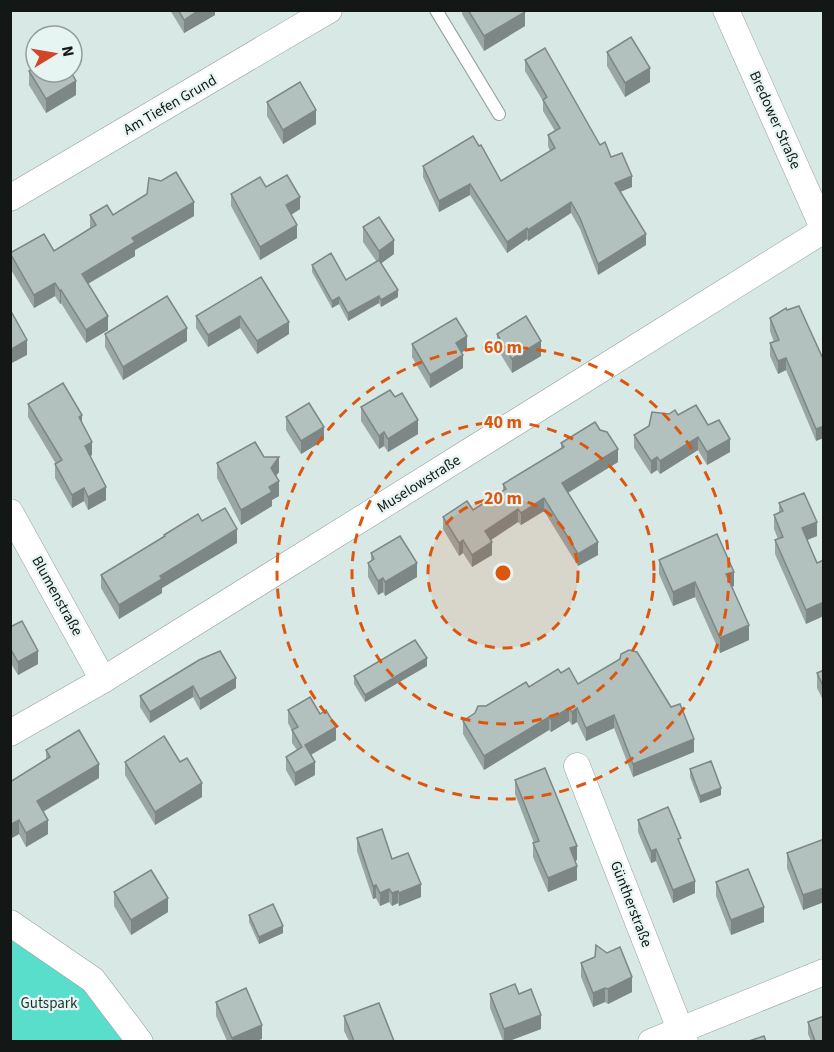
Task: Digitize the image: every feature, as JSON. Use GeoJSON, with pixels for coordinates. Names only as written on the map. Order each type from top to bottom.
{"type":"FeatureCollection","features":[{"type":"Feature","properties":{"kind":"street","name":"Am Tiefen Grund"},"geometry":{"type":"LineString","coordinates":[[10,198],[329,10]]}},
{"type":"Feature","properties":{"kind":"street","name":"Bredower Straße"},"geometry":{"type":"LineString","coordinates":[[726,10],[823,230]]}},
{"type":"Feature","properties":{"kind":"street","name":"Muselowstraße"},"geometry":{"type":"LineString","coordinates":[[10,733],[103,680],[823,230]]}},
{"type":"Feature","properties":{"kind":"street","name":"Blumenstraße"},"geometry":{"type":"LineString","coordinates":[[10,512],[103,680]]}},
{"type":"Feature","properties":{"kind":"street","name":"Güntherstraße"},"geometry":{"type":"LineString","coordinates":[[577,766],[683,1036]]}},
{"type":"Feature","properties":{"kind":"street"},"geometry":{"type":"LineString","coordinates":[[10,923],[93,980],[140,1041]]}},
{"type":"Feature","properties":{"kind":"street"},"geometry":{"type":"LineString","coordinates":[[651,1041],[683,1036],[824,972]]}},
{"type":"Feature","properties":{"kind":"lane"},"geometry":{"type":"LineString","coordinates":[[436,10],[499,114]]}},
{"type":"Feature","properties":{"kind":"green space","name":"Gutspark"},"geometry":{"type":"Polygon","coordinates":[[[10,932],[87,983],[129,1041],[11,1041],[10,932]]]}},
{"type":"Feature","properties":{"kind":"building"},"geometry":{"type":"Polygon","coordinates":[[[178,10],[199,10],[184,20],[178,10]]]}},
{"type":"Feature","properties":{"kind":"building"},"geometry":{"type":"Polygon","coordinates":[[[468,10],[524,10],[525,12],[484,36],[468,10]]]}},
{"type":"Feature","properties":{"kind":"building"},"geometry":{"type":"Polygon","coordinates":[[[631,37],[650,68],[625,83],[607,52],[631,37]]]}},
{"type":"Feature","properties":{"kind":"building"},"geometry":{"type":"Polygon","coordinates":[[[545,48],[600,145],[605,142],[611,157],[622,153],[632,176],[615,183],[646,234],[598,264],[580,218],[571,202],[507,242],[470,184],[439,201],[423,166],[473,136],[479,146],[481,145],[501,181],[555,148],[548,135],[560,128],[543,100],[547,97],[525,60],[545,48]]]}},
{"type":"Feature","properties":{"kind":"building"},"geometry":{"type":"Polygon","coordinates":[[[300,82],[316,110],[283,130],[267,102],[300,82]]]}},
{"type":"Feature","properties":{"kind":"building"},"geometry":{"type":"Polygon","coordinates":[[[37,84],[71,84],[46,99],[37,84]]]}},
{"type":"Feature","properties":{"kind":"building"},"geometry":{"type":"Polygon","coordinates":[[[176,172],[194,202],[132,238],[135,242],[82,274],[108,316],[86,330],[55,283],[34,295],[10,253],[44,234],[54,251],[96,225],[90,215],[107,205],[113,215],[147,194],[149,178],[161,181],[176,172]]]}},
{"type":"Feature","properties":{"kind":"building"},"geometry":{"type":"Polygon","coordinates":[[[287,175],[300,197],[286,205],[297,225],[260,247],[231,194],[260,177],[266,187],[287,175]]]}},
{"type":"Feature","properties":{"kind":"building"},"geometry":{"type":"Polygon","coordinates":[[[379,217],[394,240],[379,251],[363,227],[379,217]]]}},
{"type":"Feature","properties":{"kind":"building"},"geometry":{"type":"Polygon","coordinates":[[[331,253],[346,280],[379,260],[398,290],[381,300],[379,296],[348,313],[339,297],[332,301],[312,265],[331,253]]]}},
{"type":"Feature","properties":{"kind":"building"},"geometry":{"type":"Polygon","coordinates":[[[261,277],[289,322],[257,341],[240,316],[208,335],[196,316],[261,277]]]}},
{"type":"Feature","properties":{"kind":"building"},"geometry":{"type":"Polygon","coordinates":[[[167,296],[187,328],[123,367],[105,334],[167,296]]]}},
{"type":"Feature","properties":{"kind":"building"},"geometry":{"type":"Polygon","coordinates":[[[799,306],[824,361],[824,426],[816,429],[786,358],[778,361],[770,343],[779,340],[770,318],[786,308],[787,310],[799,306]]]}},
{"type":"Feature","properties":{"kind":"building"},"geometry":{"type":"Polygon","coordinates":[[[12,313],[27,340],[10,350],[10,314],[12,313]]]}},
{"type":"Feature","properties":{"kind":"building"},"geometry":{"type":"Polygon","coordinates":[[[526,316],[541,341],[512,359],[497,334],[526,316]]]}},
{"type":"Feature","properties":{"kind":"building"},"geometry":{"type":"Polygon","coordinates":[[[456,318],[467,336],[456,343],[463,355],[430,375],[412,344],[456,318]]]}},
{"type":"Feature","properties":{"kind":"building"},"geometry":{"type":"Polygon","coordinates":[[[63,383],[82,415],[79,417],[92,442],[85,446],[106,487],[88,497],[84,488],[72,495],[55,464],[62,460],[28,404],[63,383]]]}},
{"type":"Feature","properties":{"kind":"building"},"geometry":{"type":"Polygon","coordinates":[[[390,390],[395,397],[402,393],[418,420],[388,439],[384,432],[379,436],[361,407],[390,390]]]}},
{"type":"Feature","properties":{"kind":"building"},"geometry":{"type":"Polygon","coordinates":[[[309,403],[324,427],[301,441],[286,417],[309,403]]]}},
{"type":"Feature","properties":{"kind":"building"},"geometry":{"type":"Polygon","coordinates":[[[696,405],[708,425],[719,420],[730,439],[707,452],[698,437],[660,461],[657,457],[651,461],[634,435],[649,426],[652,412],[669,414],[675,410],[678,415],[696,405]]]}},
{"type":"Feature","properties":{"kind":"building"},"geometry":{"type":"Polygon","coordinates":[[[595,422],[600,430],[607,432],[618,449],[562,483],[598,542],[578,554],[544,498],[521,513],[518,509],[485,531],[492,542],[472,555],[463,540],[459,543],[443,517],[467,501],[473,510],[506,489],[503,484],[564,447],[561,443],[595,422]]]}},
{"type":"Feature","properties":{"kind":"building"},"geometry":{"type":"Polygon","coordinates":[[[255,442],[264,457],[279,457],[271,468],[279,481],[269,487],[272,492],[241,510],[217,463],[255,442]]]}},
{"type":"Feature","properties":{"kind":"building"},"geometry":{"type":"Polygon","coordinates":[[[804,493],[817,522],[802,528],[817,563],[824,560],[824,602],[806,610],[775,540],[783,537],[774,515],[783,511],[779,503],[804,493]]]}},
{"type":"Feature","properties":{"kind":"building"},"geometry":{"type":"Polygon","coordinates":[[[225,508],[237,529],[160,576],[162,579],[119,605],[101,575],[198,514],[202,521],[225,508]]]}},
{"type":"Feature","properties":{"kind":"building"},"geometry":{"type":"Polygon","coordinates":[[[717,534],[734,572],[726,574],[749,625],[720,638],[695,582],[673,592],[659,560],[717,534]]]}},
{"type":"Feature","properties":{"kind":"building"},"geometry":{"type":"Polygon","coordinates":[[[400,536],[417,563],[385,582],[383,578],[378,581],[368,563],[374,559],[371,553],[400,536]]]}},
{"type":"Feature","properties":{"kind":"building"},"geometry":{"type":"Polygon","coordinates":[[[22,621],[38,651],[18,662],[10,648],[10,627],[22,621]]]}},
{"type":"Feature","properties":{"kind":"building"},"geometry":{"type":"Polygon","coordinates":[[[415,640],[427,658],[365,695],[354,676],[415,640]]]}},
{"type":"Feature","properties":{"kind":"building"},"geometry":{"type":"Polygon","coordinates":[[[629,650],[637,652],[671,707],[680,704],[694,739],[633,764],[614,715],[586,728],[577,708],[572,712],[569,708],[551,719],[549,717],[484,756],[463,721],[475,713],[478,706],[486,706],[526,682],[529,687],[558,669],[561,673],[569,668],[578,684],[620,659],[621,654],[629,650]]]}},
{"type":"Feature","properties":{"kind":"building"},"geometry":{"type":"Polygon","coordinates":[[[220,651],[236,678],[200,699],[193,686],[150,712],[140,696],[199,660],[220,651]]]}},
{"type":"Feature","properties":{"kind":"building"},"geometry":{"type":"Polygon","coordinates":[[[824,670],[824,688],[817,673],[824,670]]]}},
{"type":"Feature","properties":{"kind":"building"},"geometry":{"type":"Polygon","coordinates":[[[310,697],[320,714],[326,710],[336,727],[305,745],[315,762],[295,773],[286,757],[302,747],[292,730],[298,727],[288,710],[310,697]]]}},
{"type":"Feature","properties":{"kind":"building"},"geometry":{"type":"Polygon","coordinates":[[[79,730],[99,764],[37,801],[48,820],[26,833],[19,820],[10,825],[10,782],[50,757],[46,750],[79,730]]]}},
{"type":"Feature","properties":{"kind":"building"},"geometry":{"type":"Polygon","coordinates":[[[164,736],[180,762],[187,758],[202,783],[155,812],[125,762],[164,736]]]}},
{"type":"Feature","properties":{"kind":"building"},"geometry":{"type":"Polygon","coordinates":[[[711,761],[721,788],[700,796],[690,769],[711,761]]]}},
{"type":"Feature","properties":{"kind":"building"},"geometry":{"type":"Polygon","coordinates":[[[545,768],[577,846],[570,848],[577,866],[548,878],[533,843],[539,841],[515,780],[545,768]]]}},
{"type":"Feature","properties":{"kind":"building"},"geometry":{"type":"Polygon","coordinates":[[[668,807],[695,881],[673,890],[656,849],[651,851],[638,820],[668,807]]]}},
{"type":"Feature","properties":{"kind":"building"},"geometry":{"type":"Polygon","coordinates":[[[382,829],[392,859],[408,853],[421,884],[399,893],[398,891],[392,893],[389,889],[380,893],[376,885],[373,886],[357,838],[382,829]]]}},
{"type":"Feature","properties":{"kind":"building"},"geometry":{"type":"Polygon","coordinates":[[[824,839],[824,888],[803,895],[787,853],[824,839]]]}},
{"type":"Feature","properties":{"kind":"building"},"geometry":{"type":"Polygon","coordinates":[[[748,869],[764,907],[731,920],[716,882],[748,869]]]}},
{"type":"Feature","properties":{"kind":"building"},"geometry":{"type":"Polygon","coordinates":[[[151,870],[168,898],[131,920],[114,892],[151,870]]]}},
{"type":"Feature","properties":{"kind":"building"},"geometry":{"type":"Polygon","coordinates":[[[273,904],[283,926],[259,937],[249,915],[273,904]]]}},
{"type":"Feature","properties":{"kind":"building"},"geometry":{"type":"Polygon","coordinates":[[[596,945],[607,953],[620,947],[632,977],[608,989],[593,993],[581,963],[595,957],[596,945]]]}},
{"type":"Feature","properties":{"kind":"building"},"geometry":{"type":"Polygon","coordinates":[[[515,984],[519,994],[531,989],[541,1015],[504,1029],[490,994],[515,984]]]}},
{"type":"Feature","properties":{"kind":"building"},"geometry":{"type":"Polygon","coordinates":[[[246,988],[262,1025],[232,1038],[216,1002],[246,988]]]}},
{"type":"Feature","properties":{"kind":"building"},"geometry":{"type":"Polygon","coordinates":[[[379,1003],[394,1041],[354,1041],[344,1016],[379,1003]]]}},
{"type":"Feature","properties":{"kind":"building"},"geometry":{"type":"Polygon","coordinates":[[[824,1016],[824,1041],[815,1041],[808,1022],[824,1016]]]}},
{"type":"Feature","properties":{"kind":"building"},"geometry":{"type":"Polygon","coordinates":[[[764,1036],[766,1041],[749,1041],[764,1036]]]}}]}
